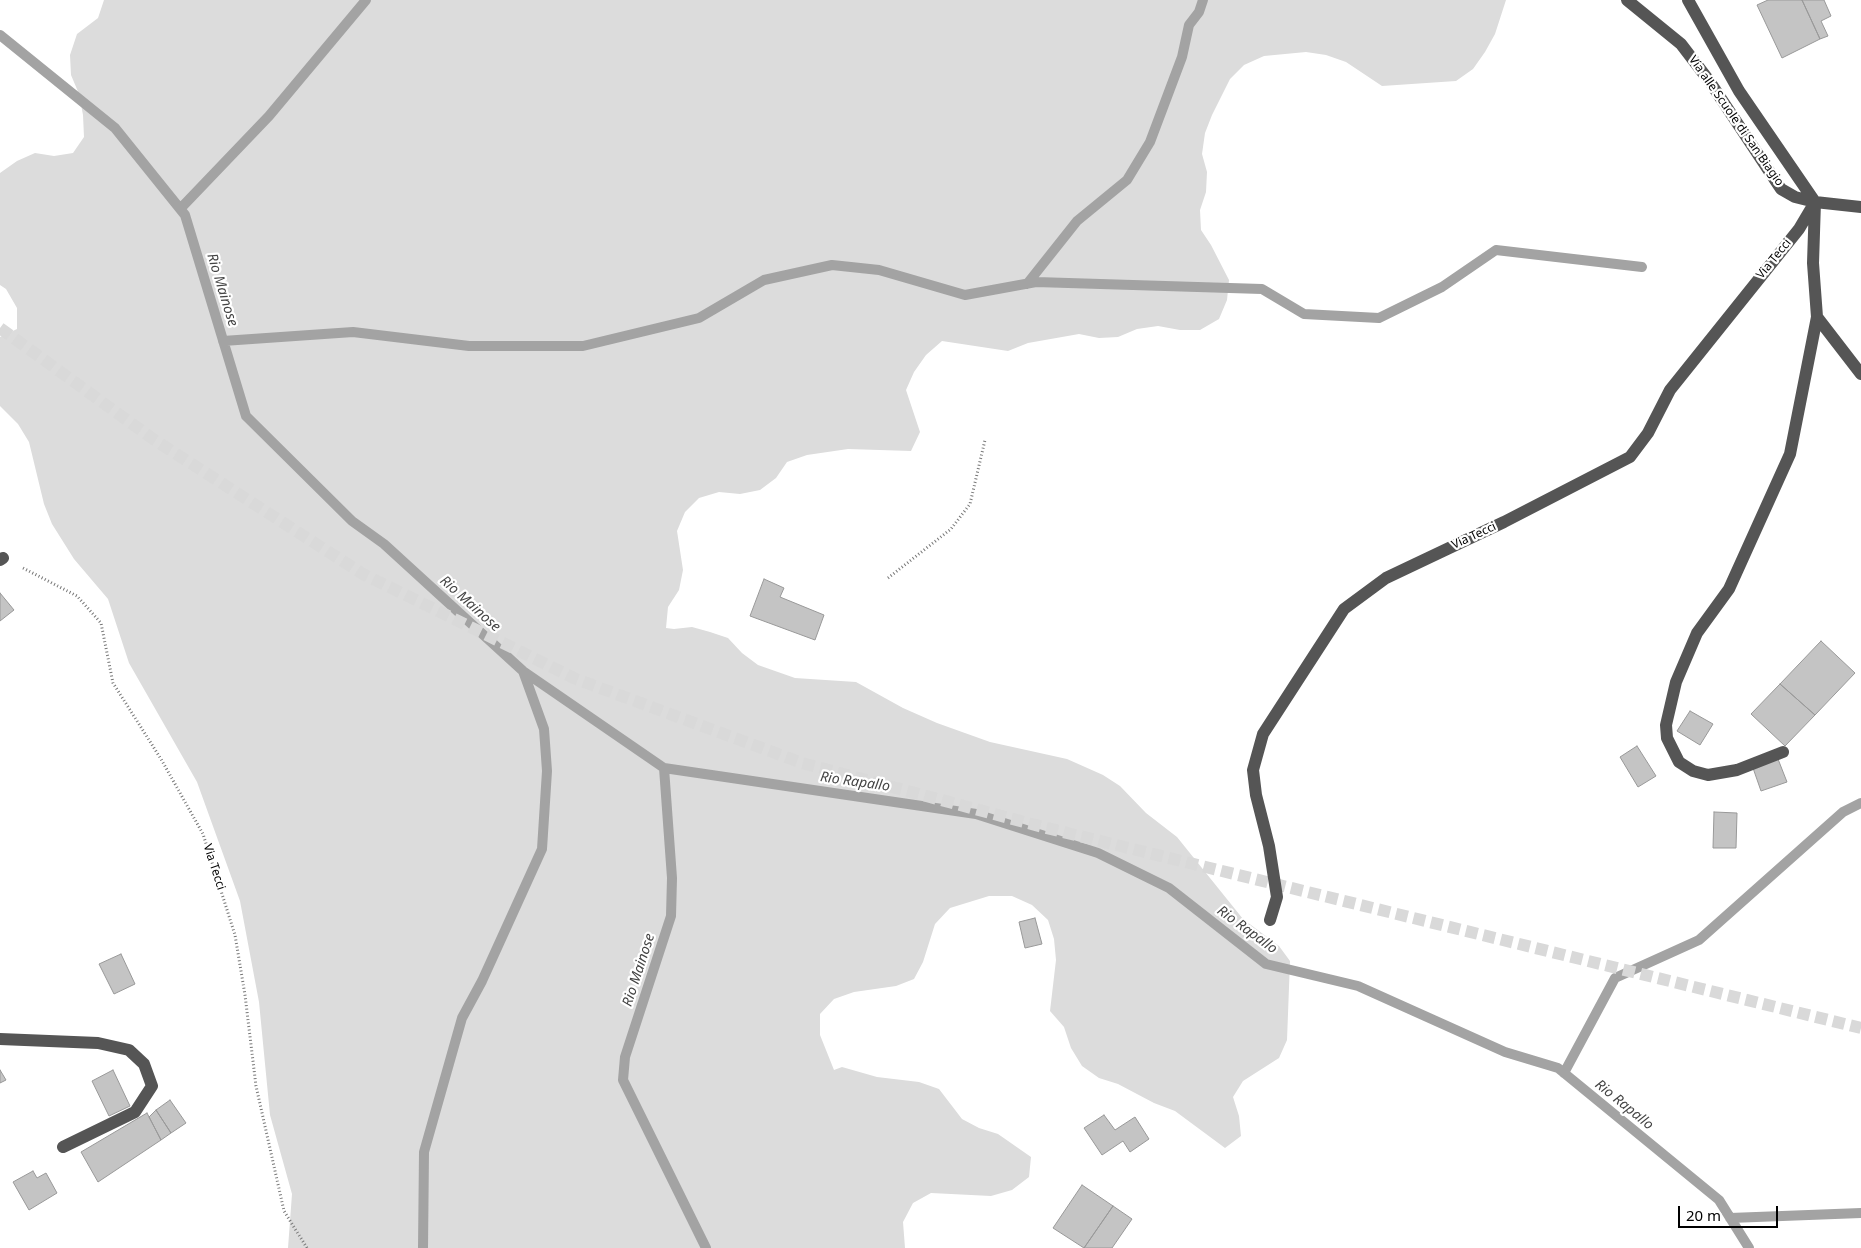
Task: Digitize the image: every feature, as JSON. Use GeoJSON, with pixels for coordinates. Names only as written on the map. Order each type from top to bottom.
{"type":"FeatureCollection","features":[{"type":"Feature","properties":{"kind":"street","name":"Via alle Scuole di San Biagio"},"geometry":{"type":"LineString","coordinates":[[1627,0],[1681,44],[1710,82],[1780,188],[1795,197],[1815,202],[1861,207]]}},
{"type":"Feature","properties":{"kind":"street"},"geometry":{"type":"LineString","coordinates":[[1688,0],[1739,91],[1815,202],[1813,263],[1817,317],[1790,454],[1730,589],[1697,633],[1676,682],[1666,725],[1667,738],[1679,762],[1693,771],[1708,775],[1736,770],[1782,752]]}},
{"type":"Feature","properties":{"kind":"street","name":"Via Tecci"},"geometry":{"type":"LineString","coordinates":[[1270,920],[1277,897],[1270,846],[1256,795],[1253,770],[1263,734],[1344,609],[1386,578],[1504,522],[1630,457],[1648,433],[1670,390],[1799,229],[1815,202]]}},
{"type":"Feature","properties":{"kind":"street"},"geometry":{"type":"LineString","coordinates":[[1817,317],[1861,374]]}},
{"type":"Feature","properties":{"kind":"street"},"geometry":{"type":"LineString","coordinates":[[0,1039],[98,1043],[129,1050],[144,1064],[152,1086],[136,1112],[62,1148]]}},
{"type":"Feature","properties":{"kind":"path"},"geometry":{"type":"LineString","coordinates":[[888,578],[951,529],[970,504],[985,440]]}},
{"type":"Feature","properties":{"kind":"path","name":"Via Tecci"},"geometry":{"type":"LineString","coordinates":[[1,559],[77,596],[101,623],[113,683],[161,759],[203,834],[235,934],[246,995],[256,1086],[284,1211],[307,1248]]}},
{"type":"Feature","properties":{"kind":"shaded area"},"geometry":{"type":"Polygon","coordinates":[[[104,0],[1506,0],[1495,34],[1485,52],[1473,69],[1456,81],[1382,86],[1346,62],[1326,55],[1306,52],[1264,56],[1244,65],[1230,79],[1205,133],[1202,154],[1207,172],[1206,192],[1200,210],[1201,230],[1229,280],[1227,300],[1219,319],[1200,330],[1180,330],[1158,326],[1137,329],[1118,337],[1099,338],[1079,334],[1028,343],[1008,351],[942,341],[926,355],[914,372],[906,390],[920,432],[911,451],[848,449],[807,455],[787,462],[776,478],[760,490],[740,494],[719,492],[699,498],[685,512],[677,531],[683,570],[679,590],[668,607],[666,628],[692,627],[728,638],[742,653],[758,665],[795,678],[856,682],[903,708],[937,723],[990,742],[1067,759],[1103,775],[1120,786],[1146,813],[1177,837],[1243,919],[1279,946],[1290,961],[1287,1040],[1279,1058],[1243,1081],[1233,1097],[1239,1116],[1241,1136],[1225,1148],[1175,1111],[1154,1103],[1118,1084],[1099,1078],[1082,1066],[1071,1048],[1064,1027],[1050,1011],[1056,960],[1054,939],[1048,920],[1032,905],[1012,896],[989,896],[950,908],[935,924],[923,962],[914,979],[896,986],[854,992],[834,999],[820,1014],[820,1035],[834,1070],[842,1067],[877,1077],[919,1082],[939,1089],[962,1119],[979,1128],[998,1134],[1031,1157],[1029,1177],[1012,1190],[991,1196],[931,1193],[913,1203],[903,1222],[905,1248],[288,1248],[292,1194],[270,1115],[259,1002],[240,901],[197,782],[129,663],[108,599],[74,559],[52,524],[44,504],[29,442],[18,424],[0,406],[0,337],[17,329],[17,308],[6,289],[0,285],[0,173],[17,161],[35,153],[54,156],[73,153],[84,137],[83,115],[79,94],[71,75],[70,55],[77,34],[98,18],[104,0]]]}},
{"type":"Feature","properties":{"kind":"building"},"geometry":{"type":"Polygon","coordinates":[[[1768,0],[1802,0],[1820,39],[1782,58],[1757,5],[1768,0]]]}},
{"type":"Feature","properties":{"kind":"building"},"geometry":{"type":"Polygon","coordinates":[[[1802,0],[1824,0],[1831,16],[1821,21],[1828,36],[1820,39],[1802,0]]]}},
{"type":"Feature","properties":{"kind":"building"},"geometry":{"type":"Polygon","coordinates":[[[764,579],[784,588],[780,597],[824,615],[815,640],[750,616],[764,579]]]}},
{"type":"Feature","properties":{"kind":"building"},"geometry":{"type":"Polygon","coordinates":[[[0,593],[14,610],[0,621],[0,593]]]}},
{"type":"Feature","properties":{"kind":"building"},"geometry":{"type":"Polygon","coordinates":[[[1821,641],[1855,673],[1815,715],[1780,684],[1821,641]]]}},
{"type":"Feature","properties":{"kind":"building"},"geometry":{"type":"Polygon","coordinates":[[[1780,684],[1815,715],[1785,746],[1751,714],[1780,684]]]}},
{"type":"Feature","properties":{"kind":"building"},"geometry":{"type":"Polygon","coordinates":[[[1690,711],[1713,724],[1700,745],[1677,731],[1690,711]]]}},
{"type":"Feature","properties":{"kind":"building"},"geometry":{"type":"Polygon","coordinates":[[[1637,746],[1656,776],[1638,787],[1620,757],[1637,746]]]}},
{"type":"Feature","properties":{"kind":"building"},"geometry":{"type":"Polygon","coordinates":[[[1778,759],[1787,782],[1761,791],[1753,768],[1778,759]]]}},
{"type":"Feature","properties":{"kind":"building"},"geometry":{"type":"Polygon","coordinates":[[[1714,812],[1737,813],[1736,848],[1713,848],[1714,812]]]}},
{"type":"Feature","properties":{"kind":"building"},"geometry":{"type":"Polygon","coordinates":[[[1035,918],[1042,944],[1025,948],[1019,922],[1035,918]]]}},
{"type":"Feature","properties":{"kind":"building"},"geometry":{"type":"Polygon","coordinates":[[[121,954],[135,984],[114,994],[99,964],[121,954]]]}},
{"type":"Feature","properties":{"kind":"building"},"geometry":{"type":"Polygon","coordinates":[[[0,1070],[6,1080],[0,1083],[0,1070]]]}},
{"type":"Feature","properties":{"kind":"building"},"geometry":{"type":"Polygon","coordinates":[[[113,1070],[130,1106],[109,1116],[92,1081],[113,1070]]]}},
{"type":"Feature","properties":{"kind":"building"},"geometry":{"type":"Polygon","coordinates":[[[170,1100],[186,1123],[171,1133],[156,1110],[170,1100]]]}},
{"type":"Feature","properties":{"kind":"building"},"geometry":{"type":"Polygon","coordinates":[[[156,1110],[171,1133],[161,1140],[149,1117],[156,1110]]]}},
{"type":"Feature","properties":{"kind":"building"},"geometry":{"type":"Polygon","coordinates":[[[147,1113],[161,1140],[98,1182],[81,1152],[147,1113]]]}},
{"type":"Feature","properties":{"kind":"building"},"geometry":{"type":"Polygon","coordinates":[[[1104,1115],[1115,1130],[1135,1117],[1149,1139],[1130,1152],[1123,1141],[1102,1155],[1084,1128],[1104,1115]]]}},
{"type":"Feature","properties":{"kind":"building"},"geometry":{"type":"Polygon","coordinates":[[[33,1171],[37,1178],[46,1173],[57,1193],[29,1210],[13,1182],[33,1171]]]}},
{"type":"Feature","properties":{"kind":"building"},"geometry":{"type":"Polygon","coordinates":[[[1082,1185],[1113,1206],[1084,1248],[1053,1228],[1082,1185]]]}},
{"type":"Feature","properties":{"kind":"building"},"geometry":{"type":"Polygon","coordinates":[[[1113,1206],[1132,1219],[1112,1248],[1084,1248],[1113,1206]]]}},
{"type":"Feature","properties":{"kind":"waterway"},"geometry":{"type":"LineString","coordinates":[[180,209],[269,116],[366,0]]}},
{"type":"Feature","properties":{"kind":"waterway"},"geometry":{"type":"LineString","coordinates":[[1027,284],[1077,221],[1127,180],[1150,142],[1182,57],[1189,25],[1199,12],[1203,0]]}},
{"type":"Feature","properties":{"kind":"waterway","name":"Rio Mainose"},"geometry":{"type":"LineString","coordinates":[[0,35],[115,128],[185,215],[246,416],[352,521],[384,544],[523,671],[664,768],[672,878],[671,916],[625,1057],[623,1080],[706,1248]]}},
{"type":"Feature","properties":{"kind":"waterway"},"geometry":{"type":"LineString","coordinates":[[223,341],[353,332],[469,346],[583,346],[699,318],[764,280],[832,265],[879,270],[965,295],[1036,282],[1262,289],[1304,314],[1379,318],[1442,287],[1496,250],[1642,267]]}},
{"type":"Feature","properties":{"kind":"waterway"},"geometry":{"type":"LineString","coordinates":[[423,1248],[424,1152],[462,1018],[482,981],[542,849],[547,771],[544,729],[523,671]]}},
{"type":"Feature","properties":{"kind":"waterway","name":"Rio Rapallo"},"geometry":{"type":"LineString","coordinates":[[664,768],[976,814],[1098,853],[1169,888],[1266,964],[1358,986],[1505,1052],[1558,1068],[1719,1200],[1749,1248]]}},
{"type":"Feature","properties":{"kind":"waterway"},"geometry":{"type":"LineString","coordinates":[[1564,1073],[1615,978],[1699,940],[1843,812],[1861,803]]}},
{"type":"Feature","properties":{"kind":"waterway"},"geometry":{"type":"LineString","coordinates":[[1730,1218],[1861,1213]]}},
{"type":"Feature","properties":{"kind":"tunnel"},"geometry":{"type":"LineString","coordinates":[[0,328],[153,439],[363,574],[576,679],[802,763],[1043,827],[1861,1028]]}}]}
